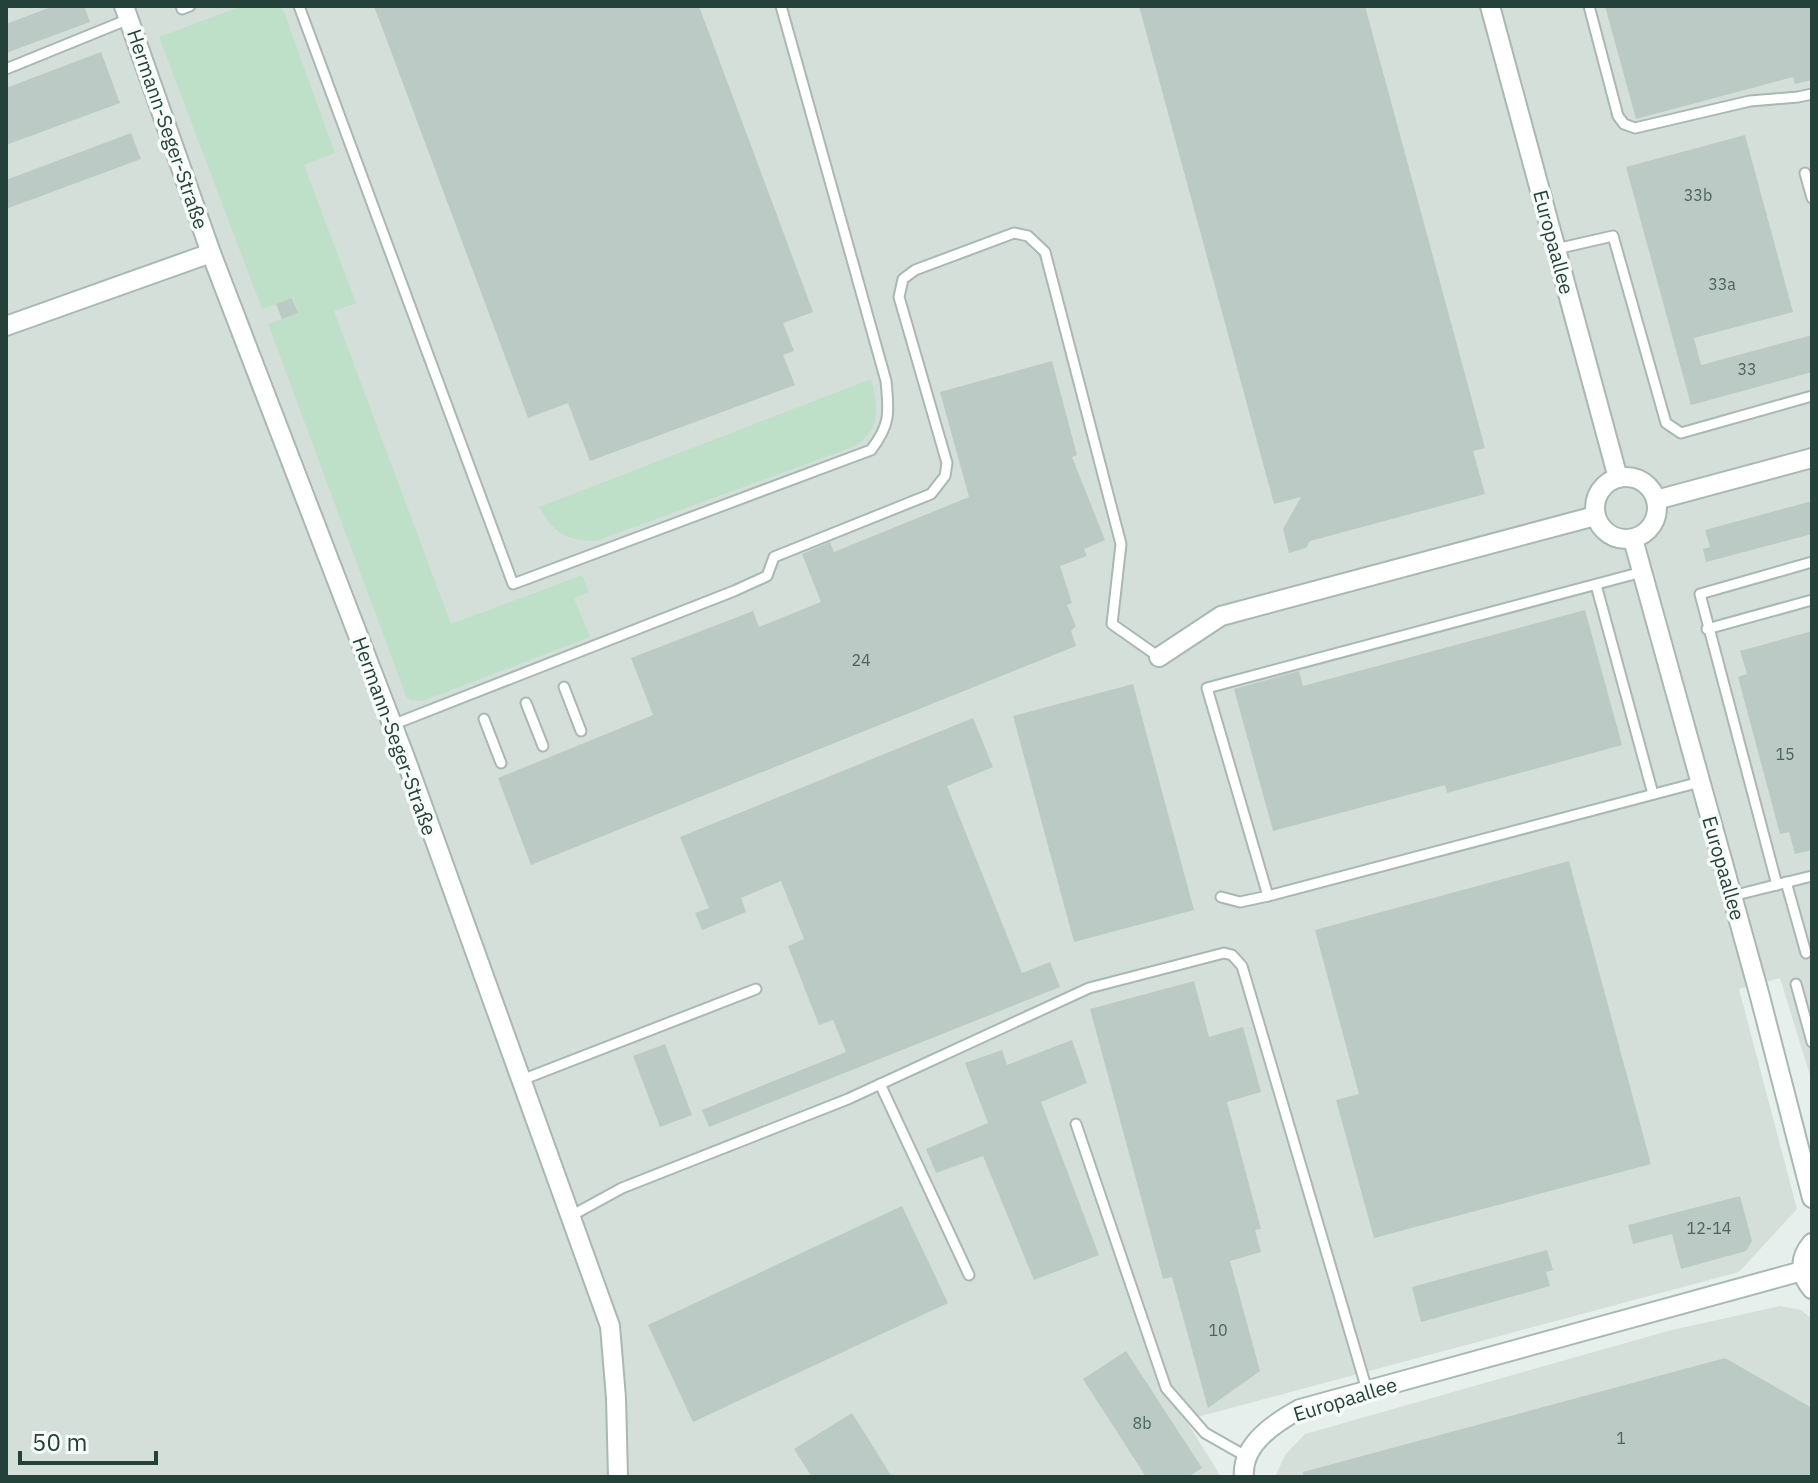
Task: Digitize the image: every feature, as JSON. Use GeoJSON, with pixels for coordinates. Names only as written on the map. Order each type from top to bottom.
{"type":"FeatureCollection","features":[{"type":"Feature","properties":{"kind":"street","name":"Europaallee"},"geometry":{"type":"LineString","coordinates":[[1490,6],[1618,478]]}},
{"type":"Feature","properties":{"kind":"street","name":"Hermann-Seger-Straße"},"geometry":{"type":"LineString","coordinates":[[126,12],[211,253],[392,725],[610,1326],[618,1477]]}},
{"type":"Feature","properties":{"kind":"street"},"geometry":{"type":"LineString","coordinates":[[6,326],[211,253]]}},
{"type":"Feature","properties":{"kind":"street"},"geometry":{"type":"LineString","coordinates":[[1656,500],[1812,458]]}},
{"type":"Feature","properties":{"kind":"street"},"geometry":{"type":"LineString","coordinates":[[1618,478],[1640,481],[1651,490],[1656,500],[1657,513],[1653,523],[1643,535],[1633,539],[1611,536],[1599,525],[1595,516],[1599,491],[1618,478]]}},
{"type":"Feature","properties":{"kind":"street"},"geometry":{"type":"LineString","coordinates":[[1159,657],[1221,616],[1595,516]]}},
{"type":"Feature","properties":{"kind":"street","name":"Europaallee"},"geometry":{"type":"LineString","coordinates":[[1633,539],[1812,1198]]}},
{"type":"Feature","properties":{"kind":"street"},"geometry":{"type":"LineString","coordinates":[[1812,1243],[1802,1260],[1802,1271],[1812,1289]]}},
{"type":"Feature","properties":{"kind":"street","name":"Europaallee"},"geometry":{"type":"LineString","coordinates":[[1244,1477],[1244,1469],[1255,1444],[1271,1425],[1300,1409],[1802,1271]]}},
{"type":"Feature","properties":{"kind":"lane"},"geometry":{"type":"LineString","coordinates":[[181,6],[182,9],[190,6]]}},
{"type":"Feature","properties":{"kind":"lane"},"geometry":{"type":"LineString","coordinates":[[299,6],[513,584],[871,450],[885,431],[889,411],[886,381],[781,6]]}},
{"type":"Feature","properties":{"kind":"lane"},"geometry":{"type":"LineString","coordinates":[[1589,6],[1618,116],[1624,124],[1635,128],[1750,101],[1812,94]]}},
{"type":"Feature","properties":{"kind":"lane"},"geometry":{"type":"LineString","coordinates":[[6,69],[126,12]]}},
{"type":"Feature","properties":{"kind":"lane"},"geometry":{"type":"LineString","coordinates":[[1805,173],[1812,198]]}},
{"type":"Feature","properties":{"kind":"lane"},"geometry":{"type":"LineString","coordinates":[[392,725],[734,591],[767,576],[774,557],[931,494],[945,476],[947,463],[899,297],[903,279],[915,270],[1014,233],[1028,236],[1045,252],[1121,544],[1112,624],[1159,657]]}},
{"type":"Feature","properties":{"kind":"lane"},"geometry":{"type":"LineString","coordinates":[[1556,249],[1613,236],[1666,423],[1672,429],[1681,433],[1812,396]]}},
{"type":"Feature","properties":{"kind":"lane"},"geometry":{"type":"LineString","coordinates":[[1806,953],[1782,883],[1707,629],[1700,594],[1812,562]]}},
{"type":"Feature","properties":{"kind":"lane"},"geometry":{"type":"LineString","coordinates":[[1268,896],[1207,688],[1642,572]]}},
{"type":"Feature","properties":{"kind":"lane"},"geometry":{"type":"LineString","coordinates":[[1596,585],[1653,794]]}},
{"type":"Feature","properties":{"kind":"lane"},"geometry":{"type":"LineString","coordinates":[[1707,629],[1812,600]]}},
{"type":"Feature","properties":{"kind":"lane"},"geometry":{"type":"LineString","coordinates":[[564,687],[581,731]]}},
{"type":"Feature","properties":{"kind":"lane"},"geometry":{"type":"LineString","coordinates":[[526,703],[543,746]]}},
{"type":"Feature","properties":{"kind":"lane"},"geometry":{"type":"LineString","coordinates":[[484,719],[501,763]]}},
{"type":"Feature","properties":{"kind":"lane"},"geometry":{"type":"LineString","coordinates":[[1221,897],[1240,902],[1268,896],[1700,782]]}},
{"type":"Feature","properties":{"kind":"lane"},"geometry":{"type":"LineString","coordinates":[[1732,896],[1812,876]]}},
{"type":"Feature","properties":{"kind":"lane"},"geometry":{"type":"LineString","coordinates":[[569,1217],[622,1188],[880,1084],[1089,988],[1216,953],[1232,955],[1242,966],[1367,1390]]}},
{"type":"Feature","properties":{"kind":"lane"},"geometry":{"type":"LineString","coordinates":[[1796,984],[1812,1042]]}},
{"type":"Feature","properties":{"kind":"lane"},"geometry":{"type":"LineString","coordinates":[[519,1081],[756,989]]}},
{"type":"Feature","properties":{"kind":"lane"},"geometry":{"type":"LineString","coordinates":[[880,1084],[969,1275]]}},
{"type":"Feature","properties":{"kind":"lane"},"geometry":{"type":"LineString","coordinates":[[1076,1124],[1166,1388],[1205,1433],[1249,1458]]}},
{"type":"Feature","properties":{"kind":"shaded area"},"geometry":{"type":"Polygon","coordinates":[[[6,6],[1812,6],[1812,1082],[1780,978],[1739,989],[1797,1209],[1739,1272],[1186,1420],[1221,1477],[6,1477],[6,6]]]}},
{"type":"Feature","properties":{"kind":"shaded area"},"geometry":{"type":"Polygon","coordinates":[[[1780,1306],[1801,1310],[1812,1319],[1812,1477],[1275,1477],[1285,1455],[1305,1434],[1668,1331],[1780,1306]]]}},
{"type":"Feature","properties":{"kind":"green space"},"geometry":{"type":"Polygon","coordinates":[[[242,6],[280,6],[284,12],[335,153],[304,165],[356,303],[334,311],[451,624],[582,575],[589,592],[574,598],[590,637],[423,701],[410,700],[406,696],[268,324],[298,313],[293,298],[262,309],[159,37],[242,6]]]}},
{"type":"Feature","properties":{"kind":"green space"},"geometry":{"type":"Polygon","coordinates":[[[871,379],[876,399],[876,418],[869,434],[853,447],[596,541],[562,534],[539,507],[871,379]]]}},
{"type":"Feature","properties":{"kind":"building"},"geometry":{"type":"Polygon","coordinates":[[[54,6],[84,6],[90,22],[6,53],[6,24],[54,6]]]}},
{"type":"Feature","properties":{"kind":"building"},"geometry":{"type":"Polygon","coordinates":[[[374,6],[699,6],[813,312],[783,323],[794,351],[783,355],[795,385],[590,461],[568,403],[528,418],[374,6]]]}},
{"type":"Feature","properties":{"kind":"building"},"geometry":{"type":"Polygon","coordinates":[[[1139,6],[1365,6],[1485,448],[1473,451],[1485,494],[1310,541],[1306,548],[1289,553],[1283,529],[1301,497],[1274,504],[1139,6]]]}},
{"type":"Feature","properties":{"kind":"building"},"geometry":{"type":"Polygon","coordinates":[[[1605,6],[1812,6],[1812,80],[1795,84],[1793,77],[1636,119],[1605,6]]]}},
{"type":"Feature","properties":{"kind":"building"},"geometry":{"type":"Polygon","coordinates":[[[101,52],[120,103],[6,145],[6,88],[101,52]]]}},
{"type":"Feature","properties":{"kind":"building"},"geometry":{"type":"Polygon","coordinates":[[[131,133],[141,159],[6,209],[6,180],[131,133]]]}},
{"type":"Feature","properties":{"kind":"building"},"geometry":{"type":"Polygon","coordinates":[[[1745,135],[1793,312],[1694,338],[1701,365],[1812,335],[1812,372],[1691,405],[1626,167],[1745,135]]]}},
{"type":"Feature","properties":{"kind":"building"},"geometry":{"type":"Polygon","coordinates":[[[292,298],[298,313],[282,319],[276,304],[292,298]]]}},
{"type":"Feature","properties":{"kind":"building"},"geometry":{"type":"Polygon","coordinates":[[[1052,361],[1077,455],[1072,457],[1105,540],[1084,549],[1087,556],[1060,566],[1072,603],[1067,605],[1076,626],[1071,631],[1076,646],[531,865],[498,778],[653,715],[631,658],[753,611],[759,627],[821,602],[802,554],[830,542],[834,552],[969,497],[940,392],[1052,361]]]}},
{"type":"Feature","properties":{"kind":"building"},"geometry":{"type":"Polygon","coordinates":[[[1812,501],[1812,534],[1706,562],[1703,549],[1710,547],[1705,530],[1812,501]]]}},
{"type":"Feature","properties":{"kind":"building"},"geometry":{"type":"Polygon","coordinates":[[[1585,610],[1622,745],[1447,793],[1445,785],[1273,831],[1234,689],[1299,671],[1303,686],[1585,610]]]}},
{"type":"Feature","properties":{"kind":"building"},"geometry":{"type":"Polygon","coordinates":[[[1812,631],[1812,850],[1795,854],[1789,832],[1780,834],[1738,677],[1747,674],[1740,651],[1812,631]]]}},
{"type":"Feature","properties":{"kind":"building"},"geometry":{"type":"Polygon","coordinates":[[[1133,684],[1194,910],[1074,942],[1013,716],[1133,684]]]}},
{"type":"Feature","properties":{"kind":"building"},"geometry":{"type":"Polygon","coordinates":[[[973,718],[993,767],[947,786],[1022,973],[1050,962],[1060,987],[709,1127],[702,1110],[846,1052],[833,1020],[819,1025],[788,946],[804,939],[781,881],[741,898],[746,912],[702,930],[695,913],[709,908],[680,837],[973,718]]]}},
{"type":"Feature","properties":{"kind":"building"},"geometry":{"type":"Polygon","coordinates":[[[1569,861],[1651,1164],[1374,1238],[1336,1100],[1359,1094],[1315,930],[1569,861]]]}},
{"type":"Feature","properties":{"kind":"building"},"geometry":{"type":"Polygon","coordinates":[[[1194,981],[1209,1037],[1243,1027],[1261,1092],[1227,1102],[1261,1229],[1255,1230],[1261,1252],[1230,1261],[1260,1371],[1208,1408],[1172,1277],[1163,1279],[1090,1009],[1194,981]]]}},
{"type":"Feature","properties":{"kind":"building"},"geometry":{"type":"Polygon","coordinates":[[[1072,1040],[1087,1083],[1041,1102],[1099,1255],[1034,1280],[983,1156],[936,1173],[926,1149],[988,1123],[965,1063],[1002,1050],[1007,1065],[1072,1040]]]}},
{"type":"Feature","properties":{"kind":"building"},"geometry":{"type":"Polygon","coordinates":[[[665,1044],[692,1115],[660,1127],[633,1056],[665,1044]]]}},
{"type":"Feature","properties":{"kind":"building"},"geometry":{"type":"Polygon","coordinates":[[[1740,1196],[1752,1241],[1746,1251],[1681,1269],[1672,1234],[1633,1244],[1628,1225],[1740,1196]]]}},
{"type":"Feature","properties":{"kind":"building"},"geometry":{"type":"Polygon","coordinates":[[[902,1206],[948,1303],[693,1422],[648,1325],[902,1206]]]}},
{"type":"Feature","properties":{"kind":"building"},"geometry":{"type":"Polygon","coordinates":[[[1547,1250],[1553,1270],[1546,1272],[1550,1286],[1421,1322],[1412,1287],[1547,1250]]]}},
{"type":"Feature","properties":{"kind":"building"},"geometry":{"type":"Polygon","coordinates":[[[1126,1351],[1202,1468],[1188,1477],[1146,1477],[1083,1379],[1126,1351]]]}},
{"type":"Feature","properties":{"kind":"building"},"geometry":{"type":"Polygon","coordinates":[[[1725,1358],[1812,1408],[1812,1477],[1304,1477],[1303,1472],[1725,1358]]]}},
{"type":"Feature","properties":{"kind":"building"},"geometry":{"type":"Polygon","coordinates":[[[852,1413],[892,1477],[812,1477],[794,1449],[852,1413]]]}}]}
